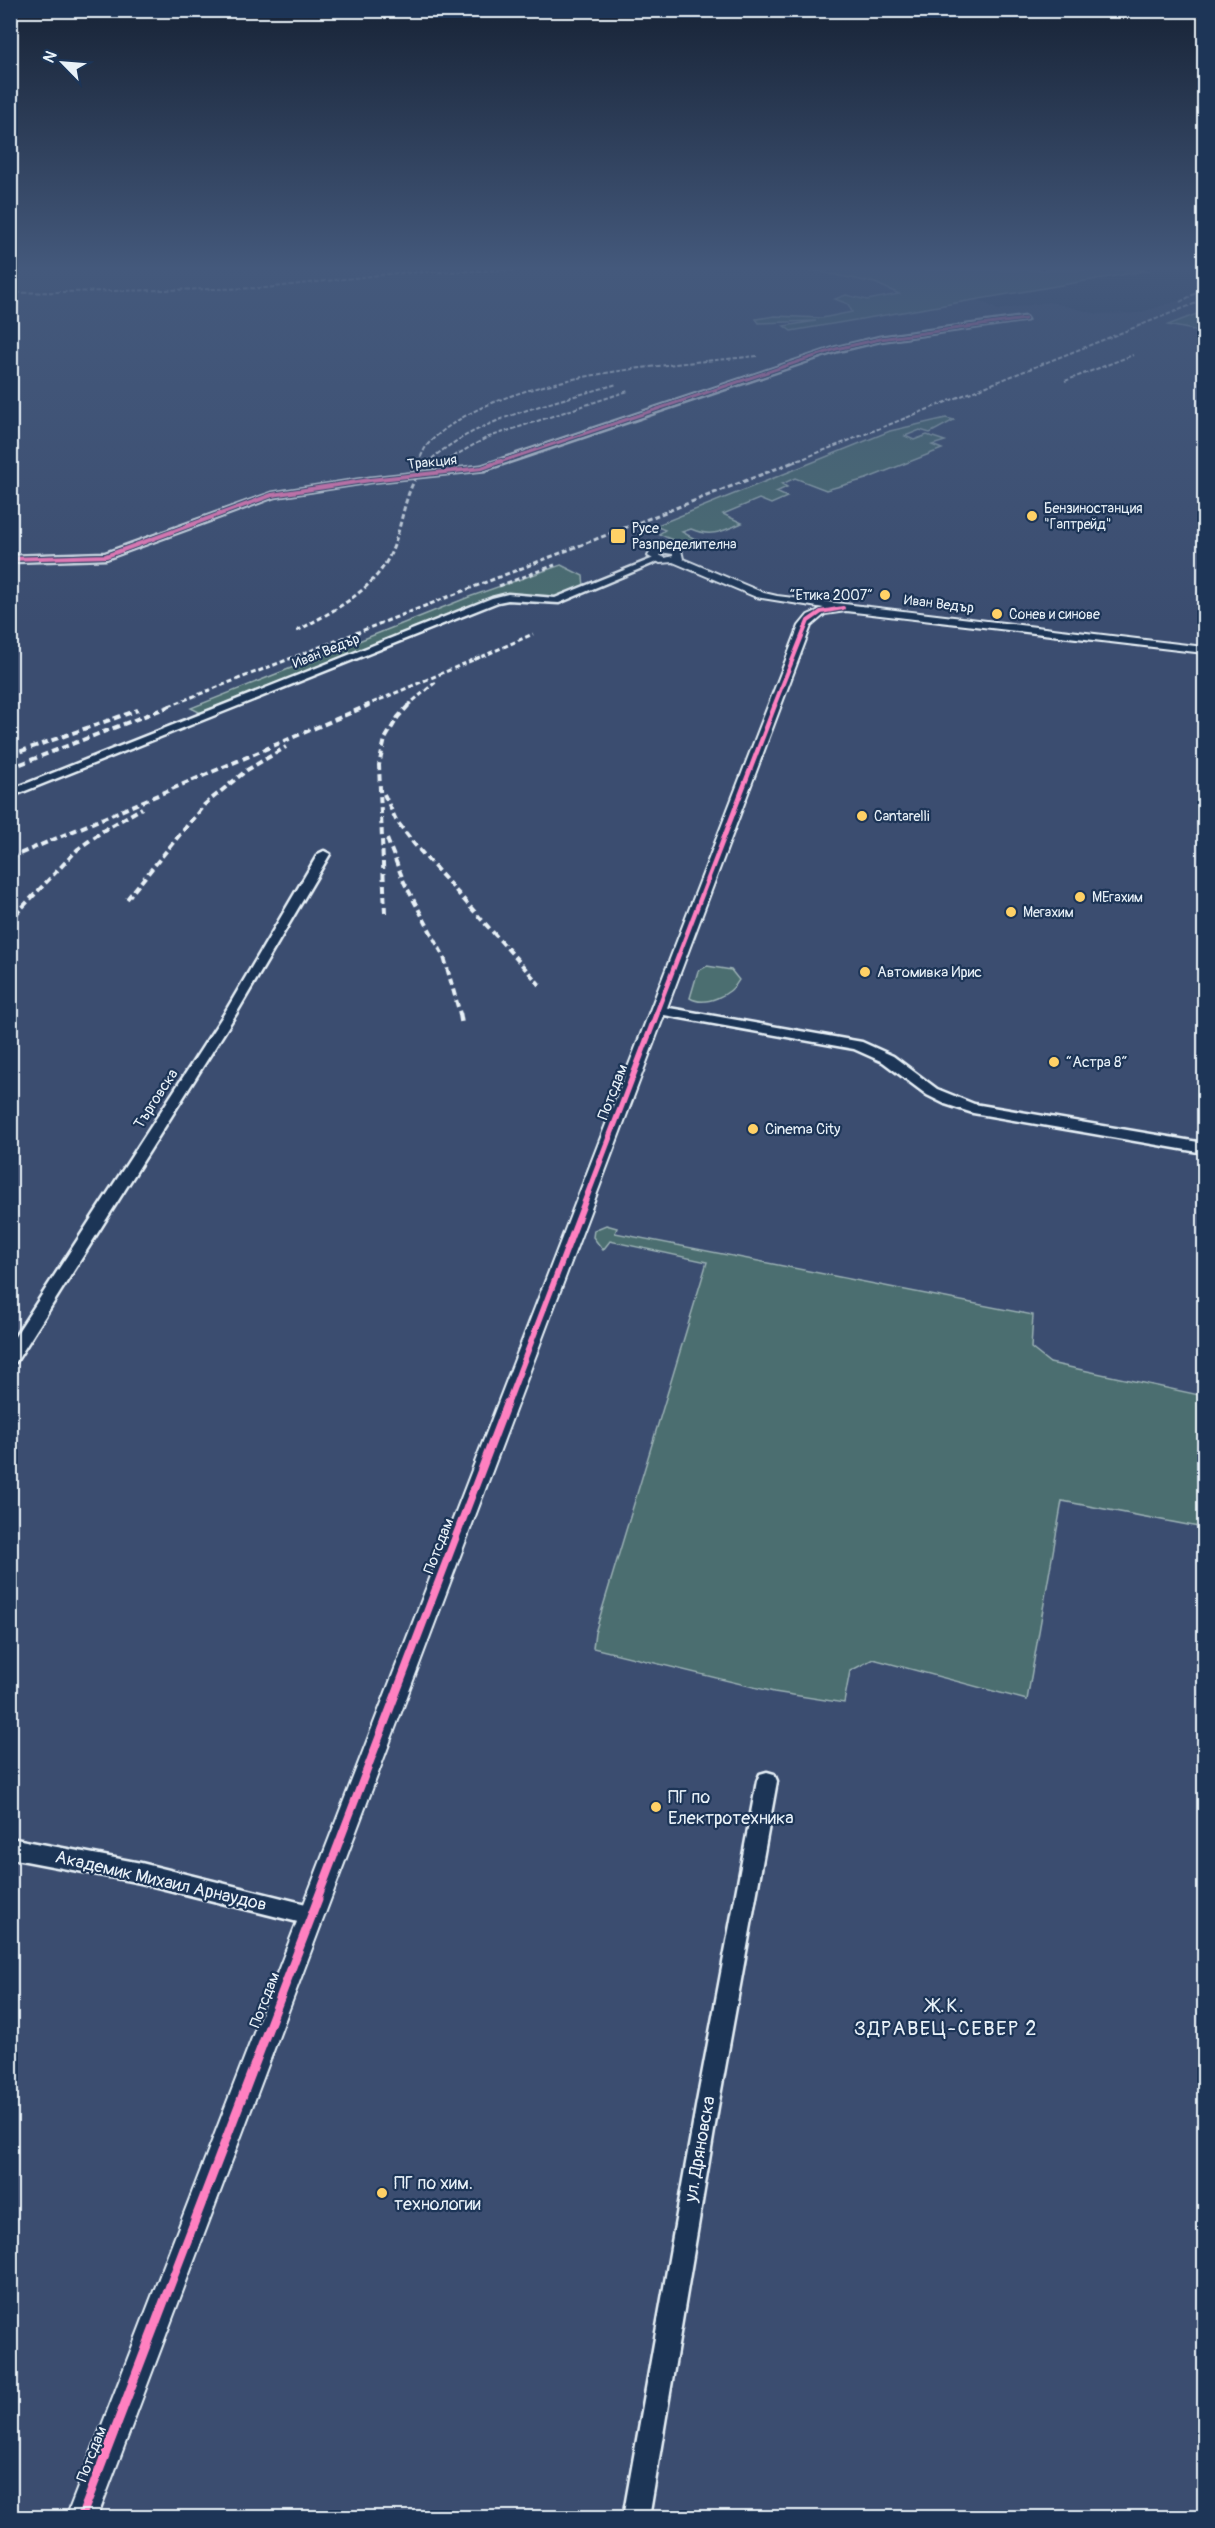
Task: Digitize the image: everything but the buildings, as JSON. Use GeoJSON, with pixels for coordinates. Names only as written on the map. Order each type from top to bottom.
{"type":"FeatureCollection","features":[{"type":"Feature","properties":{"kind":"street","name":"Тракция"},"geometry":{"type":"LineString","coordinates":[[10,558],[106,556],[272,495],[370,480],[482,468],[720,388]]}},
{"type":"Feature","properties":{"kind":"street","name":"Иван Ведър"},"geometry":{"type":"LineString","coordinates":[[10,794],[495,600],[508,597],[556,601],[657,560],[676,560],[760,596],[843,608],[1204,650]]}},
{"type":"Feature","properties":{"kind":"street"},"geometry":{"type":"LineString","coordinates":[[760,596],[801,617],[805,626]]}},
{"type":"Feature","properties":{"kind":"street"},"geometry":{"type":"LineString","coordinates":[[805,626],[811,617],[818,613],[843,608]]}},
{"type":"Feature","properties":{"kind":"street","name":"Потсдам"},"geometry":{"type":"LineString","coordinates":[[81,2517],[805,626]]}},
{"type":"Feature","properties":{"kind":"street","name":"Търговска"},"geometry":{"type":"LineString","coordinates":[[10,1358],[230,1014],[324,854]]}},
{"type":"Feature","properties":{"kind":"street"},"geometry":{"type":"LineString","coordinates":[[658,1011],[857,1045],[888,1059],[932,1092],[950,1101],[973,1108],[1204,1148]]}},
{"type":"Feature","properties":{"kind":"street","name":"ул. Дряновска"},"geometry":{"type":"LineString","coordinates":[[636,2517],[766,1781]]}},
{"type":"Feature","properties":{"kind":"street","name":"Академик Михаил Арнаудов"},"geometry":{"type":"LineString","coordinates":[[10,1848],[141,1874],[310,1915]]}},
{"type":"Feature","properties":{"kind":"shaded area"},"geometry":{"type":"Polygon","coordinates":[[[11,388],[1204,388],[1204,2517],[11,2517],[11,388]]]}},
{"type":"Feature","properties":{"kind":"green space"},"geometry":{"type":"Polygon","coordinates":[[[946,418],[954,420],[930,433],[920,430],[905,436],[914,440],[927,435],[945,441],[932,445],[942,449],[866,479],[826,490],[795,478],[782,484],[787,487],[776,492],[787,497],[771,504],[759,499],[723,514],[742,523],[711,533],[691,529],[682,532],[697,540],[692,542],[678,542],[668,538],[659,534],[665,530],[655,526],[890,431],[946,418]]]}},
{"type":"Feature","properties":{"kind":"green space"},"geometry":{"type":"Polygon","coordinates":[[[561,565],[583,576],[584,587],[560,597],[508,595],[491,598],[201,713],[191,708],[469,597],[561,565]]]}},
{"type":"Feature","properties":{"kind":"green space"},"geometry":{"type":"Polygon","coordinates":[[[707,966],[731,970],[739,980],[724,995],[717,998],[703,1001],[690,998],[698,971],[707,966]]]}},
{"type":"Feature","properties":{"kind":"green space"},"geometry":{"type":"Polygon","coordinates":[[[606,1225],[617,1228],[615,1233],[1033,1315],[1031,1348],[1050,1363],[1204,1396],[1204,1528],[1062,1501],[1027,1700],[873,1659],[850,1671],[844,1703],[774,1692],[593,1648],[595,1633],[707,1262],[610,1241],[603,1250],[593,1237],[594,1230],[606,1225]]]}},
{"type":"Feature","properties":{"kind":"railway"},"geometry":{"type":"LineString","coordinates":[[418,462],[429,443],[459,420],[496,401],[535,388]]}},
{"type":"Feature","properties":{"kind":"railway"},"geometry":{"type":"LineString","coordinates":[[428,462],[447,447],[492,423],[542,405],[603,388]]}},
{"type":"Feature","properties":{"kind":"railway"},"geometry":{"type":"LineString","coordinates":[[792,463],[982,388]]}},
{"type":"Feature","properties":{"kind":"railway"},"geometry":{"type":"LineString","coordinates":[[442,463],[486,438],[628,391]]}},
{"type":"Feature","properties":{"kind":"railway"},"geometry":{"type":"LineString","coordinates":[[433,469],[444,461]]}},
{"type":"Feature","properties":{"kind":"railway"},"geometry":{"type":"LineString","coordinates":[[169,706],[796,461]]}},
{"type":"Feature","properties":{"kind":"railway"},"geometry":{"type":"LineString","coordinates":[[410,478],[418,462]]}},
{"type":"Feature","properties":{"kind":"railway"},"geometry":{"type":"LineString","coordinates":[[297,631],[347,601],[380,571],[388,559],[398,534],[413,483],[428,462]]}},
{"type":"Feature","properties":{"kind":"railway"},"geometry":{"type":"LineString","coordinates":[[499,586],[555,565]]}},
{"type":"Feature","properties":{"kind":"railway"},"geometry":{"type":"LineString","coordinates":[[474,660],[533,634]]}},
{"type":"Feature","properties":{"kind":"railway"},"geometry":{"type":"LineString","coordinates":[[365,706],[480,657]]}},
{"type":"Feature","properties":{"kind":"railway"},"geometry":{"type":"LineString","coordinates":[[407,706],[437,681]]}},
{"type":"Feature","properties":{"kind":"railway"},"geometry":{"type":"LineString","coordinates":[[10,768],[173,705]]}},
{"type":"Feature","properties":{"kind":"railway"},"geometry":{"type":"LineString","coordinates":[[10,858],[369,705]]}},
{"type":"Feature","properties":{"kind":"railway"},"geometry":{"type":"LineString","coordinates":[[385,913],[379,765],[385,739],[398,717],[409,705]]}},
{"type":"Feature","properties":{"kind":"railway"},"geometry":{"type":"LineString","coordinates":[[10,755],[138,710]]}},
{"type":"Feature","properties":{"kind":"railway"},"geometry":{"type":"LineString","coordinates":[[127,899],[204,805],[247,770],[286,747]]}},
{"type":"Feature","properties":{"kind":"railway"},"geometry":{"type":"LineString","coordinates":[[384,794],[396,820],[415,845],[540,985]]}},
{"type":"Feature","properties":{"kind":"railway"},"geometry":{"type":"LineString","coordinates":[[15,915],[78,849],[104,830],[142,808]]}},
{"type":"Feature","properties":{"kind":"railway"},"geometry":{"type":"LineString","coordinates":[[387,839],[404,882],[444,957],[460,1014]]}},
{"type":"Feature","properties":{"kind":"railway"},"geometry":{"type":"LineString","coordinates":[[460,1013],[462,1025]]}},
{"type":"Feature","properties":{"kind":"cycle path"},"geometry":{"type":"LineString","coordinates":[[10,559],[106,556],[272,495],[370,480],[482,468],[720,388]]}},
{"type":"Feature","properties":{"kind":"cycle path"},"geometry":{"type":"LineString","coordinates":[[81,2518],[805,626],[816,614],[843,608]]}},
{"type":"Feature","properties":{"kind":"place","name":"Бензиностанция \"Гаптрейд\""},"geometry":{"type":"Point","coordinates":[1032,516]}},
{"type":"Feature","properties":{"kind":"place","name":"Русе Разпределителна"},"geometry":{"type":"Point","coordinates":[618,536]}},
{"type":"Feature","properties":{"kind":"place","name":"“Етика 2007“"},"geometry":{"type":"Point","coordinates":[885,595]}},
{"type":"Feature","properties":{"kind":"place","name":"Сонев и синове"},"geometry":{"type":"Point","coordinates":[997,614]}},
{"type":"Feature","properties":{"kind":"place","name":"Cantarelli"},"geometry":{"type":"Point","coordinates":[862,816]}},
{"type":"Feature","properties":{"kind":"place","name":"МЕгахим"},"geometry":{"type":"Point","coordinates":[1080,897]}},
{"type":"Feature","properties":{"kind":"place","name":"Мегахим"},"geometry":{"type":"Point","coordinates":[1011,912]}},
{"type":"Feature","properties":{"kind":"place","name":"Автомивка Ирис"},"geometry":{"type":"Point","coordinates":[865,972]}},
{"type":"Feature","properties":{"kind":"place","name":"“Астра 8“"},"geometry":{"type":"Point","coordinates":[1054,1062]}},
{"type":"Feature","properties":{"kind":"place","name":"Cinema City"},"geometry":{"type":"Point","coordinates":[753,1129]}},
{"type":"Feature","properties":{"kind":"place","name":"ПГ по Електротехника"},"geometry":{"type":"Point","coordinates":[656,1807]}},
{"type":"Feature","properties":{"kind":"place","name":"ПГ по хим. технологии"},"geometry":{"type":"Point","coordinates":[382,2193]}},
{"type":"Feature","properties":{"kind":"district","name":"Ж.К. ЗДРАВЕЦ-СЕВЕР 2"},"geometry":{"type":"Point","coordinates":[946,2016]}}]}
